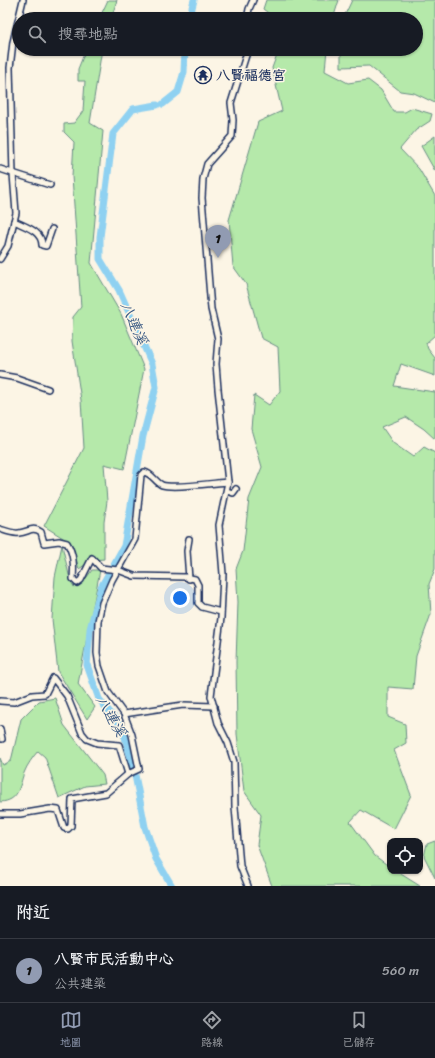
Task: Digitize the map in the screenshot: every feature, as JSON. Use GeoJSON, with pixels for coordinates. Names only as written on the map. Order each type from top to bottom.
{"type":"FeatureCollection","features":[{"type":"Feature","properties":{"kind":"street"},"geometry":{"type":"LineString","coordinates":[[20,12],[23,0]]}},
{"type":"Feature","properties":{"kind":"street"},"geometry":{"type":"LineString","coordinates":[[248,12],[253,0]]}},
{"type":"Feature","properties":{"kind":"street"},"geometry":{"type":"LineString","coordinates":[[0,259],[8,246],[16,213],[13,174],[10,68],[12,51]]}},
{"type":"Feature","properties":{"kind":"street"},"geometry":{"type":"LineString","coordinates":[[246,56],[231,103],[233,120],[232,136],[207,164],[203,179],[203,226],[208,264],[211,309],[218,339],[216,364],[228,482],[219,525],[223,574],[216,663],[211,696],[218,723],[228,743],[234,762],[235,807],[240,866],[248,886]]}},
{"type":"Feature","properties":{"kind":"street"},"geometry":{"type":"LineString","coordinates":[[0,169],[50,185]]}},
{"type":"Feature","properties":{"kind":"street"},"geometry":{"type":"LineString","coordinates":[[14,221],[38,233],[42,238],[42,245],[46,246],[52,229]]}},
{"type":"Feature","properties":{"kind":"street"},"geometry":{"type":"LineString","coordinates":[[0,375],[17,378],[48,390]]}},
{"type":"Feature","properties":{"kind":"street"},"geometry":{"type":"LineString","coordinates":[[0,814],[20,814],[50,809],[58,810],[64,828],[68,829],[70,826],[72,799],[106,793],[128,774],[139,769],[132,735],[124,714],[108,692],[99,666],[97,653],[98,621],[102,603],[118,570],[134,543],[141,475],[144,472],[149,473],[162,485],[195,486],[228,482]]}},
{"type":"Feature","properties":{"kind":"street"},"geometry":{"type":"LineString","coordinates":[[227,491],[233,493],[236,490]]}},
{"type":"Feature","properties":{"kind":"street"},"geometry":{"type":"LineString","coordinates":[[0,529],[20,533],[36,529],[41,532],[44,543],[59,541],[67,543],[71,549],[74,563],[73,579],[77,583],[82,580],[92,558],[100,568],[118,570],[134,576],[185,577],[195,579],[198,585],[198,603],[202,607],[221,612]]}},
{"type":"Feature","properties":{"kind":"street"},"geometry":{"type":"LineString","coordinates":[[189,539],[186,551],[189,579]]}},
{"type":"Feature","properties":{"kind":"street"},"geometry":{"type":"LineString","coordinates":[[0,701],[14,702],[32,695],[45,694],[54,678],[67,696],[82,733],[87,739],[98,743],[118,745],[128,774]]}},
{"type":"Feature","properties":{"kind":"street"},"geometry":{"type":"LineString","coordinates":[[124,714],[183,705],[214,706]]}},
{"type":"Feature","properties":{"kind":"street"},"geometry":{"type":"LineString","coordinates":[[0,729],[2,739]]}},
{"type":"Feature","properties":{"kind":"green space"},"geometry":{"type":"Polygon","coordinates":[[[108,0],[117,0],[113,12],[102,12],[108,0]]]}},
{"type":"Feature","properties":{"kind":"green space"},"geometry":{"type":"Polygon","coordinates":[[[266,0],[339,0],[335,12],[267,12],[263,9],[266,0]]]}},
{"type":"Feature","properties":{"kind":"green space"},"geometry":{"type":"Polygon","coordinates":[[[352,0],[435,0],[435,103],[414,93],[400,91],[369,66],[341,67],[341,56],[423,56],[423,12],[346,12],[352,0]]]}},
{"type":"Feature","properties":{"kind":"green space"},"geometry":{"type":"Polygon","coordinates":[[[83,56],[101,56],[90,123],[103,131],[91,263],[121,314],[144,369],[124,469],[104,464],[107,501],[104,522],[104,559],[92,560],[79,569],[71,543],[44,526],[84,448],[81,400],[72,341],[73,317],[81,307],[72,176],[74,142],[64,132],[64,124],[74,123],[83,111],[85,81],[78,81],[78,69],[83,56]]]}},
{"type":"Feature","properties":{"kind":"green space"},"geometry":{"type":"Polygon","coordinates":[[[276,56],[326,56],[325,71],[348,83],[368,80],[381,90],[394,112],[405,112],[412,108],[432,114],[430,121],[416,130],[400,149],[419,169],[435,196],[435,335],[426,343],[428,349],[435,358],[435,376],[401,364],[394,386],[435,392],[435,439],[424,429],[406,417],[382,427],[393,443],[413,457],[424,447],[435,453],[435,569],[429,584],[431,614],[416,656],[413,689],[388,687],[388,717],[405,724],[406,743],[394,750],[411,795],[394,829],[361,810],[350,822],[375,856],[387,865],[387,874],[401,874],[420,886],[272,886],[257,845],[261,815],[244,791],[237,734],[236,662],[238,602],[236,569],[243,551],[249,499],[262,467],[251,429],[254,395],[269,405],[280,391],[278,347],[261,338],[246,284],[233,266],[229,220],[258,122],[282,111],[272,68],[276,56]]]}},
{"type":"Feature","properties":{"kind":"green space"},"geometry":{"type":"Polygon","coordinates":[[[435,136],[435,171],[421,146],[435,136]]]}},
{"type":"Feature","properties":{"kind":"green space"},"geometry":{"type":"Polygon","coordinates":[[[62,545],[69,575],[74,587],[87,577],[92,570],[100,570],[78,684],[95,707],[87,719],[58,672],[52,619],[55,577],[62,545]]]}},
{"type":"Feature","properties":{"kind":"green space"},"geometry":{"type":"Polygon","coordinates":[[[55,698],[64,725],[103,775],[105,784],[85,786],[59,798],[45,757],[38,751],[27,767],[15,796],[6,801],[0,802],[0,758],[3,765],[11,761],[21,719],[39,701],[55,698]]]}},
{"type":"Feature","properties":{"kind":"green space"},"geometry":{"type":"Polygon","coordinates":[[[435,841],[435,878],[424,856],[427,844],[435,841]]]}},
{"type":"Feature","properties":{"kind":"waterway","name":"八連溪"},"geometry":{"type":"LineString","coordinates":[[191,12],[194,0]]}},
{"type":"Feature","properties":{"kind":"waterway","name":"八連溪"},"geometry":{"type":"LineString","coordinates":[[163,104],[178,92],[184,72],[185,56]]}},
{"type":"Feature","properties":{"kind":"waterway","name":"八連溪"},"geometry":{"type":"LineString","coordinates":[[113,566],[124,546],[143,436],[156,387],[152,364],[119,290],[100,259],[100,237],[113,134],[133,109],[157,105]]}},
{"type":"Feature","properties":{"kind":"waterway","name":"八連溪"},"geometry":{"type":"LineString","coordinates":[[109,573],[101,587],[90,629],[87,665],[99,699],[117,721],[125,737],[133,768]]}},
{"type":"Feature","properties":{"kind":"waterway","name":"八連溪"},"geometry":{"type":"LineString","coordinates":[[135,775],[145,827],[156,859],[172,886]]}},
{"type":"Feature","properties":{"kind":"place","name":"八賢福德宮"},"geometry":{"type":"Point","coordinates":[203,75]}},
{"type":"Feature","properties":{"kind":"place","name":"八賢市民活動中心"},"geometry":{"type":"Point","coordinates":[218,258]}}]}
